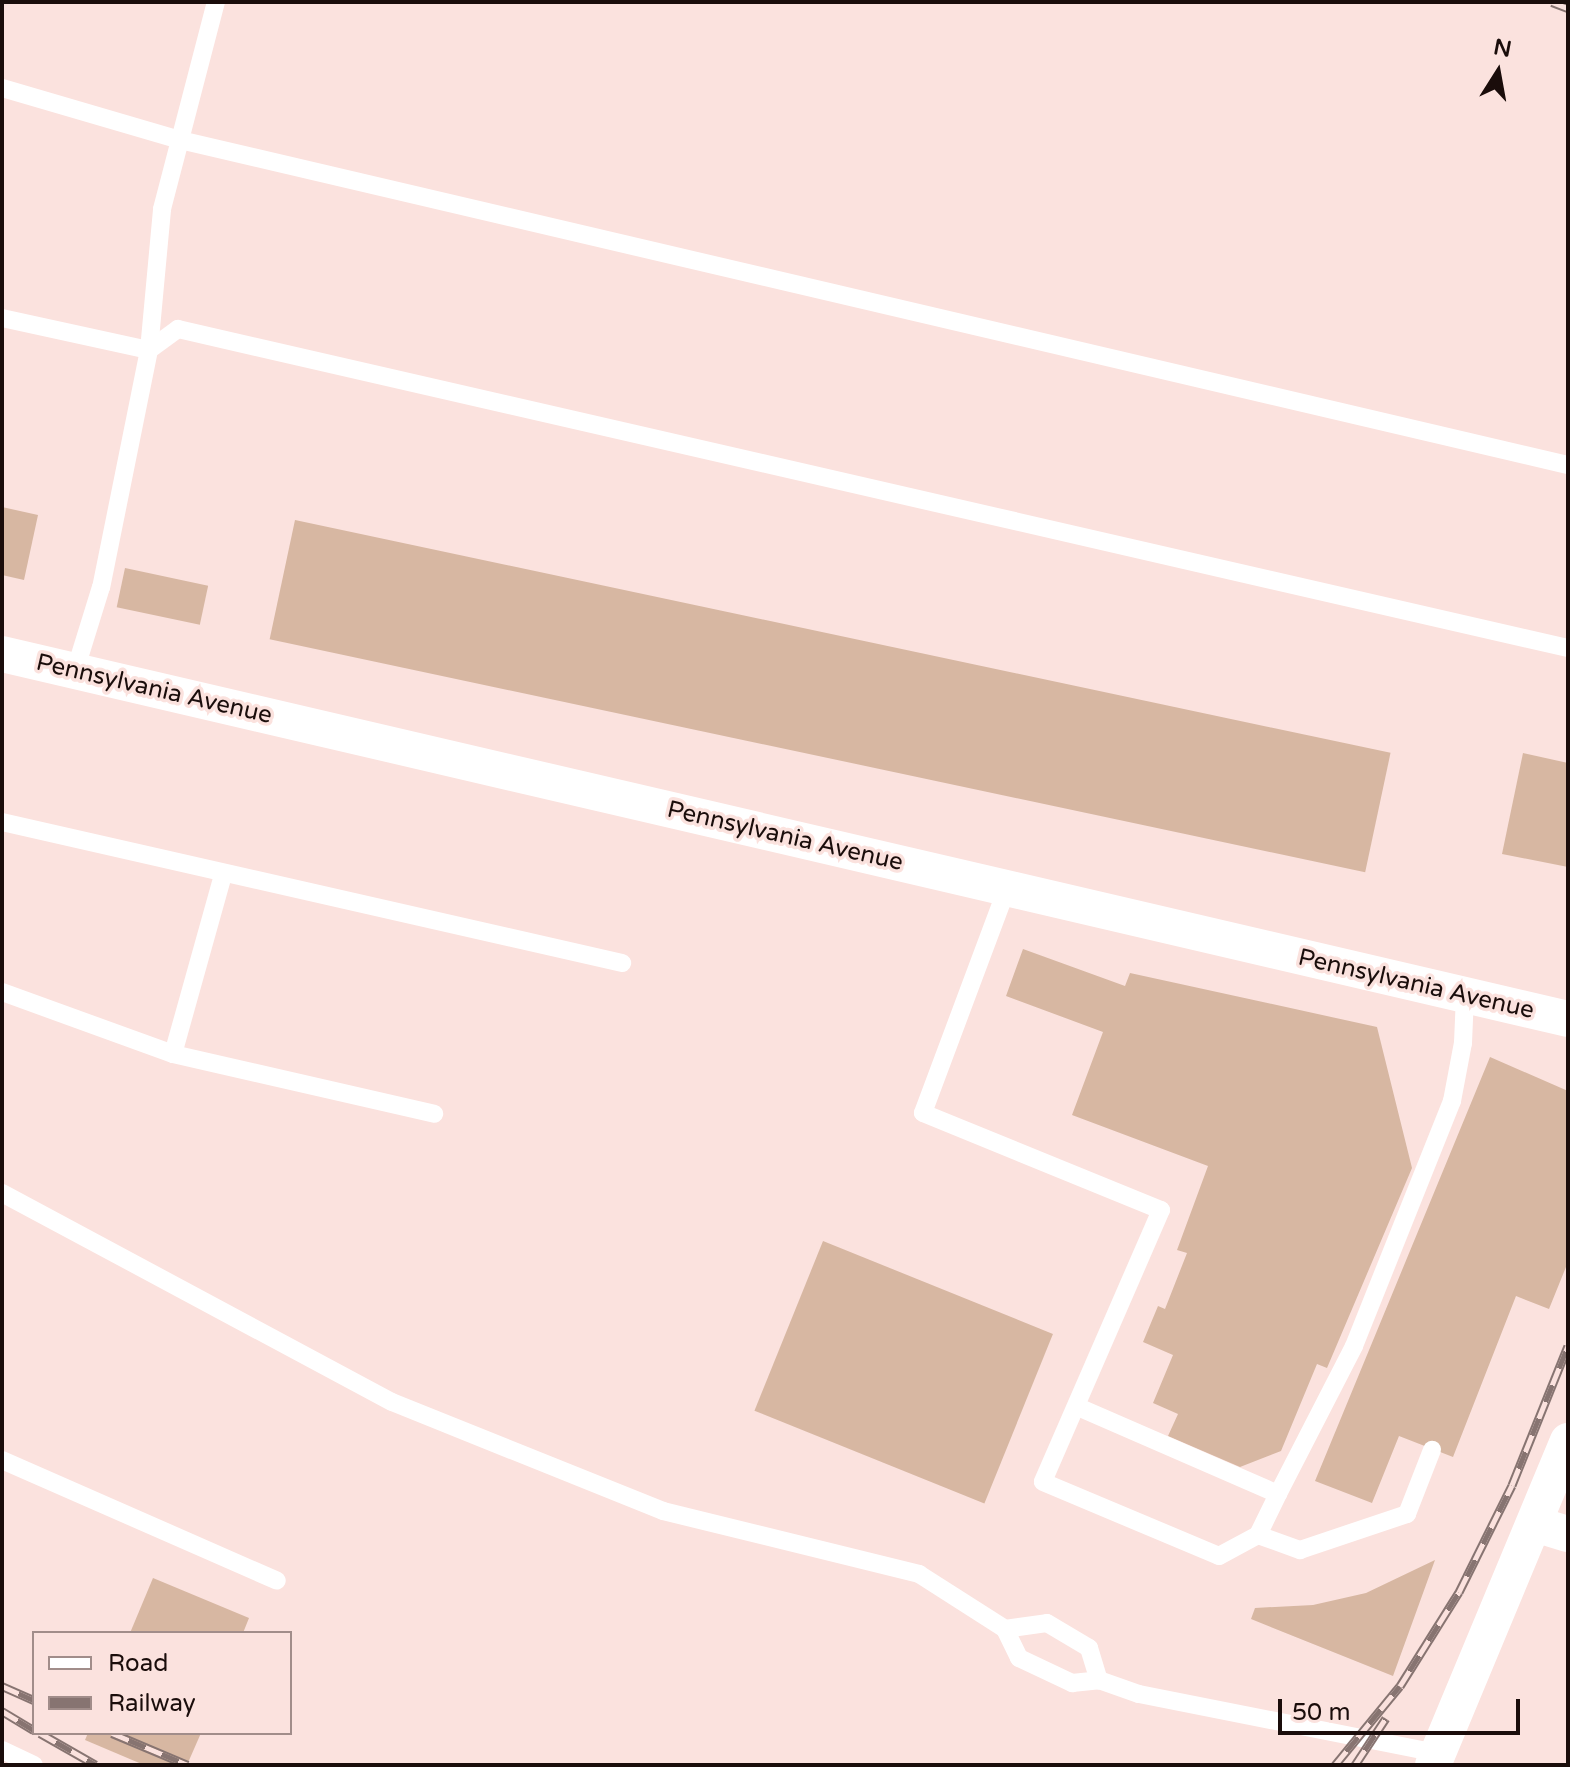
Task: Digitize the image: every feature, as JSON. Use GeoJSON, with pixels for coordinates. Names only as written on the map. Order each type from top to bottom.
{"type":"FeatureCollection","features":[{"type":"Feature","properties":{"kind":"street","name":"Pennsylvania Avenue"},"geometry":{"type":"LineString","coordinates":[[2,654],[1568,1019]]}},
{"type":"Feature","properties":{"kind":"street"},"geometry":{"type":"LineString","coordinates":[[1436,1759],[1551,1529],[1568,1441]]}},
{"type":"Feature","properties":{"kind":"lane"},"geometry":{"type":"LineString","coordinates":[[75,671],[101,587],[149,350],[162,209],[216,2]]}},
{"type":"Feature","properties":{"kind":"lane"},"geometry":{"type":"LineString","coordinates":[[2,88],[180,140],[1568,465]]}},
{"type":"Feature","properties":{"kind":"lane"},"geometry":{"type":"LineString","coordinates":[[2,318],[149,350],[178,329],[1568,648]]}},
{"type":"Feature","properties":{"kind":"lane"},"geometry":{"type":"LineString","coordinates":[[2,822],[223,875],[622,963]]}},
{"type":"Feature","properties":{"kind":"lane"},"geometry":{"type":"LineString","coordinates":[[173,1054],[223,875]]}},
{"type":"Feature","properties":{"kind":"lane"},"geometry":{"type":"LineString","coordinates":[[1007,888],[923,1113],[1161,1210],[1043,1482],[1219,1556],[1258,1535],[1354,1346],[1452,1101],[1463,1043],[1465,995]]}},
{"type":"Feature","properties":{"kind":"lane"},"geometry":{"type":"LineString","coordinates":[[2,992],[173,1054],[434,1114]]}},
{"type":"Feature","properties":{"kind":"lane"},"geometry":{"type":"LineString","coordinates":[[2,1193],[392,1402],[663,1511],[919,1574],[1005,1629],[1019,1658],[1072,1683],[1099,1680],[1139,1694],[1436,1759]]}},
{"type":"Feature","properties":{"kind":"lane"},"geometry":{"type":"LineString","coordinates":[[1076,1406],[1278,1494]]}},
{"type":"Feature","properties":{"kind":"lane"},"geometry":{"type":"LineString","coordinates":[[1258,1535],[1300,1550],[1407,1514],[1432,1450]]}},
{"type":"Feature","properties":{"kind":"lane"},"geometry":{"type":"LineString","coordinates":[[2,1460],[277,1581]]}},
{"type":"Feature","properties":{"kind":"lane"},"geometry":{"type":"LineString","coordinates":[[1005,1629],[1047,1623],[1089,1648],[1099,1680]]}},
{"type":"Feature","properties":{"kind":"lane"},"geometry":{"type":"LineString","coordinates":[[2,1750],[34,1765]]}},
{"type":"Feature","properties":{"kind":"building"},"geometry":{"type":"Polygon","coordinates":[[[2,507],[38,515],[24,580],[2,575],[2,507]]]}},
{"type":"Feature","properties":{"kind":"building"},"geometry":{"type":"Polygon","coordinates":[[[295,520],[1391,753],[1365,872],[270,639],[295,520]]]}},
{"type":"Feature","properties":{"kind":"building"},"geometry":{"type":"Polygon","coordinates":[[[125,568],[208,586],[200,625],[117,607],[125,568]]]}},
{"type":"Feature","properties":{"kind":"building"},"geometry":{"type":"Polygon","coordinates":[[[1523,753],[1568,763],[1568,867],[1502,854],[1523,753]]]}},
{"type":"Feature","properties":{"kind":"building"},"geometry":{"type":"Polygon","coordinates":[[[1023,949],[1125,986],[1130,973],[1377,1027],[1412,1168],[1327,1368],[1317,1364],[1281,1451],[1240,1467],[1168,1436],[1178,1414],[1153,1403],[1173,1355],[1143,1342],[1158,1306],[1165,1309],[1187,1253],[1177,1250],[1208,1166],[1072,1115],[1103,1032],[1006,996],[1023,949]]]}},
{"type":"Feature","properties":{"kind":"building"},"geometry":{"type":"Polygon","coordinates":[[[1490,1057],[1568,1091],[1568,1262],[1549,1309],[1516,1296],[1453,1457],[1399,1436],[1372,1503],[1315,1481],[1490,1057]]]}},
{"type":"Feature","properties":{"kind":"building"},"geometry":{"type":"Polygon","coordinates":[[[823,1241],[1053,1334],[984,1504],[754,1411],[823,1241]]]}},
{"type":"Feature","properties":{"kind":"building"},"geometry":{"type":"Polygon","coordinates":[[[1435,1560],[1393,1676],[1251,1619],[1255,1608],[1313,1605],[1366,1593],[1435,1560]]]}},
{"type":"Feature","properties":{"kind":"building"},"geometry":{"type":"Polygon","coordinates":[[[153,1578],[249,1618],[244,1631],[131,1631],[153,1578]]]}},
{"type":"Feature","properties":{"kind":"building"},"geometry":{"type":"Polygon","coordinates":[[[87,1735],[200,1735],[187,1765],[144,1765],[85,1740],[87,1735]]]}},
{"type":"Feature","properties":{"kind":"railway"},"geometry":{"type":"LineString","coordinates":[[1552,2],[1568,8]]}},
{"type":"Feature","properties":{"kind":"railway"},"geometry":{"type":"LineString","coordinates":[[1335,1765],[1400,1686],[1459,1592],[1512,1485],[1568,1346]]}},
{"type":"Feature","properties":{"kind":"railway"},"geometry":{"type":"LineString","coordinates":[[2,1686],[32,1699]]}},
{"type":"Feature","properties":{"kind":"railway"},"geometry":{"type":"LineString","coordinates":[[2,1711],[32,1729]]}},
{"type":"Feature","properties":{"kind":"railway"},"geometry":{"type":"LineString","coordinates":[[1355,1765],[1386,1718]]}},
{"type":"Feature","properties":{"kind":"railway"},"geometry":{"type":"LineString","coordinates":[[44,1735],[96,1765]]}},
{"type":"Feature","properties":{"kind":"railway"},"geometry":{"type":"LineString","coordinates":[[117,1735],[188,1765]]}}]}
